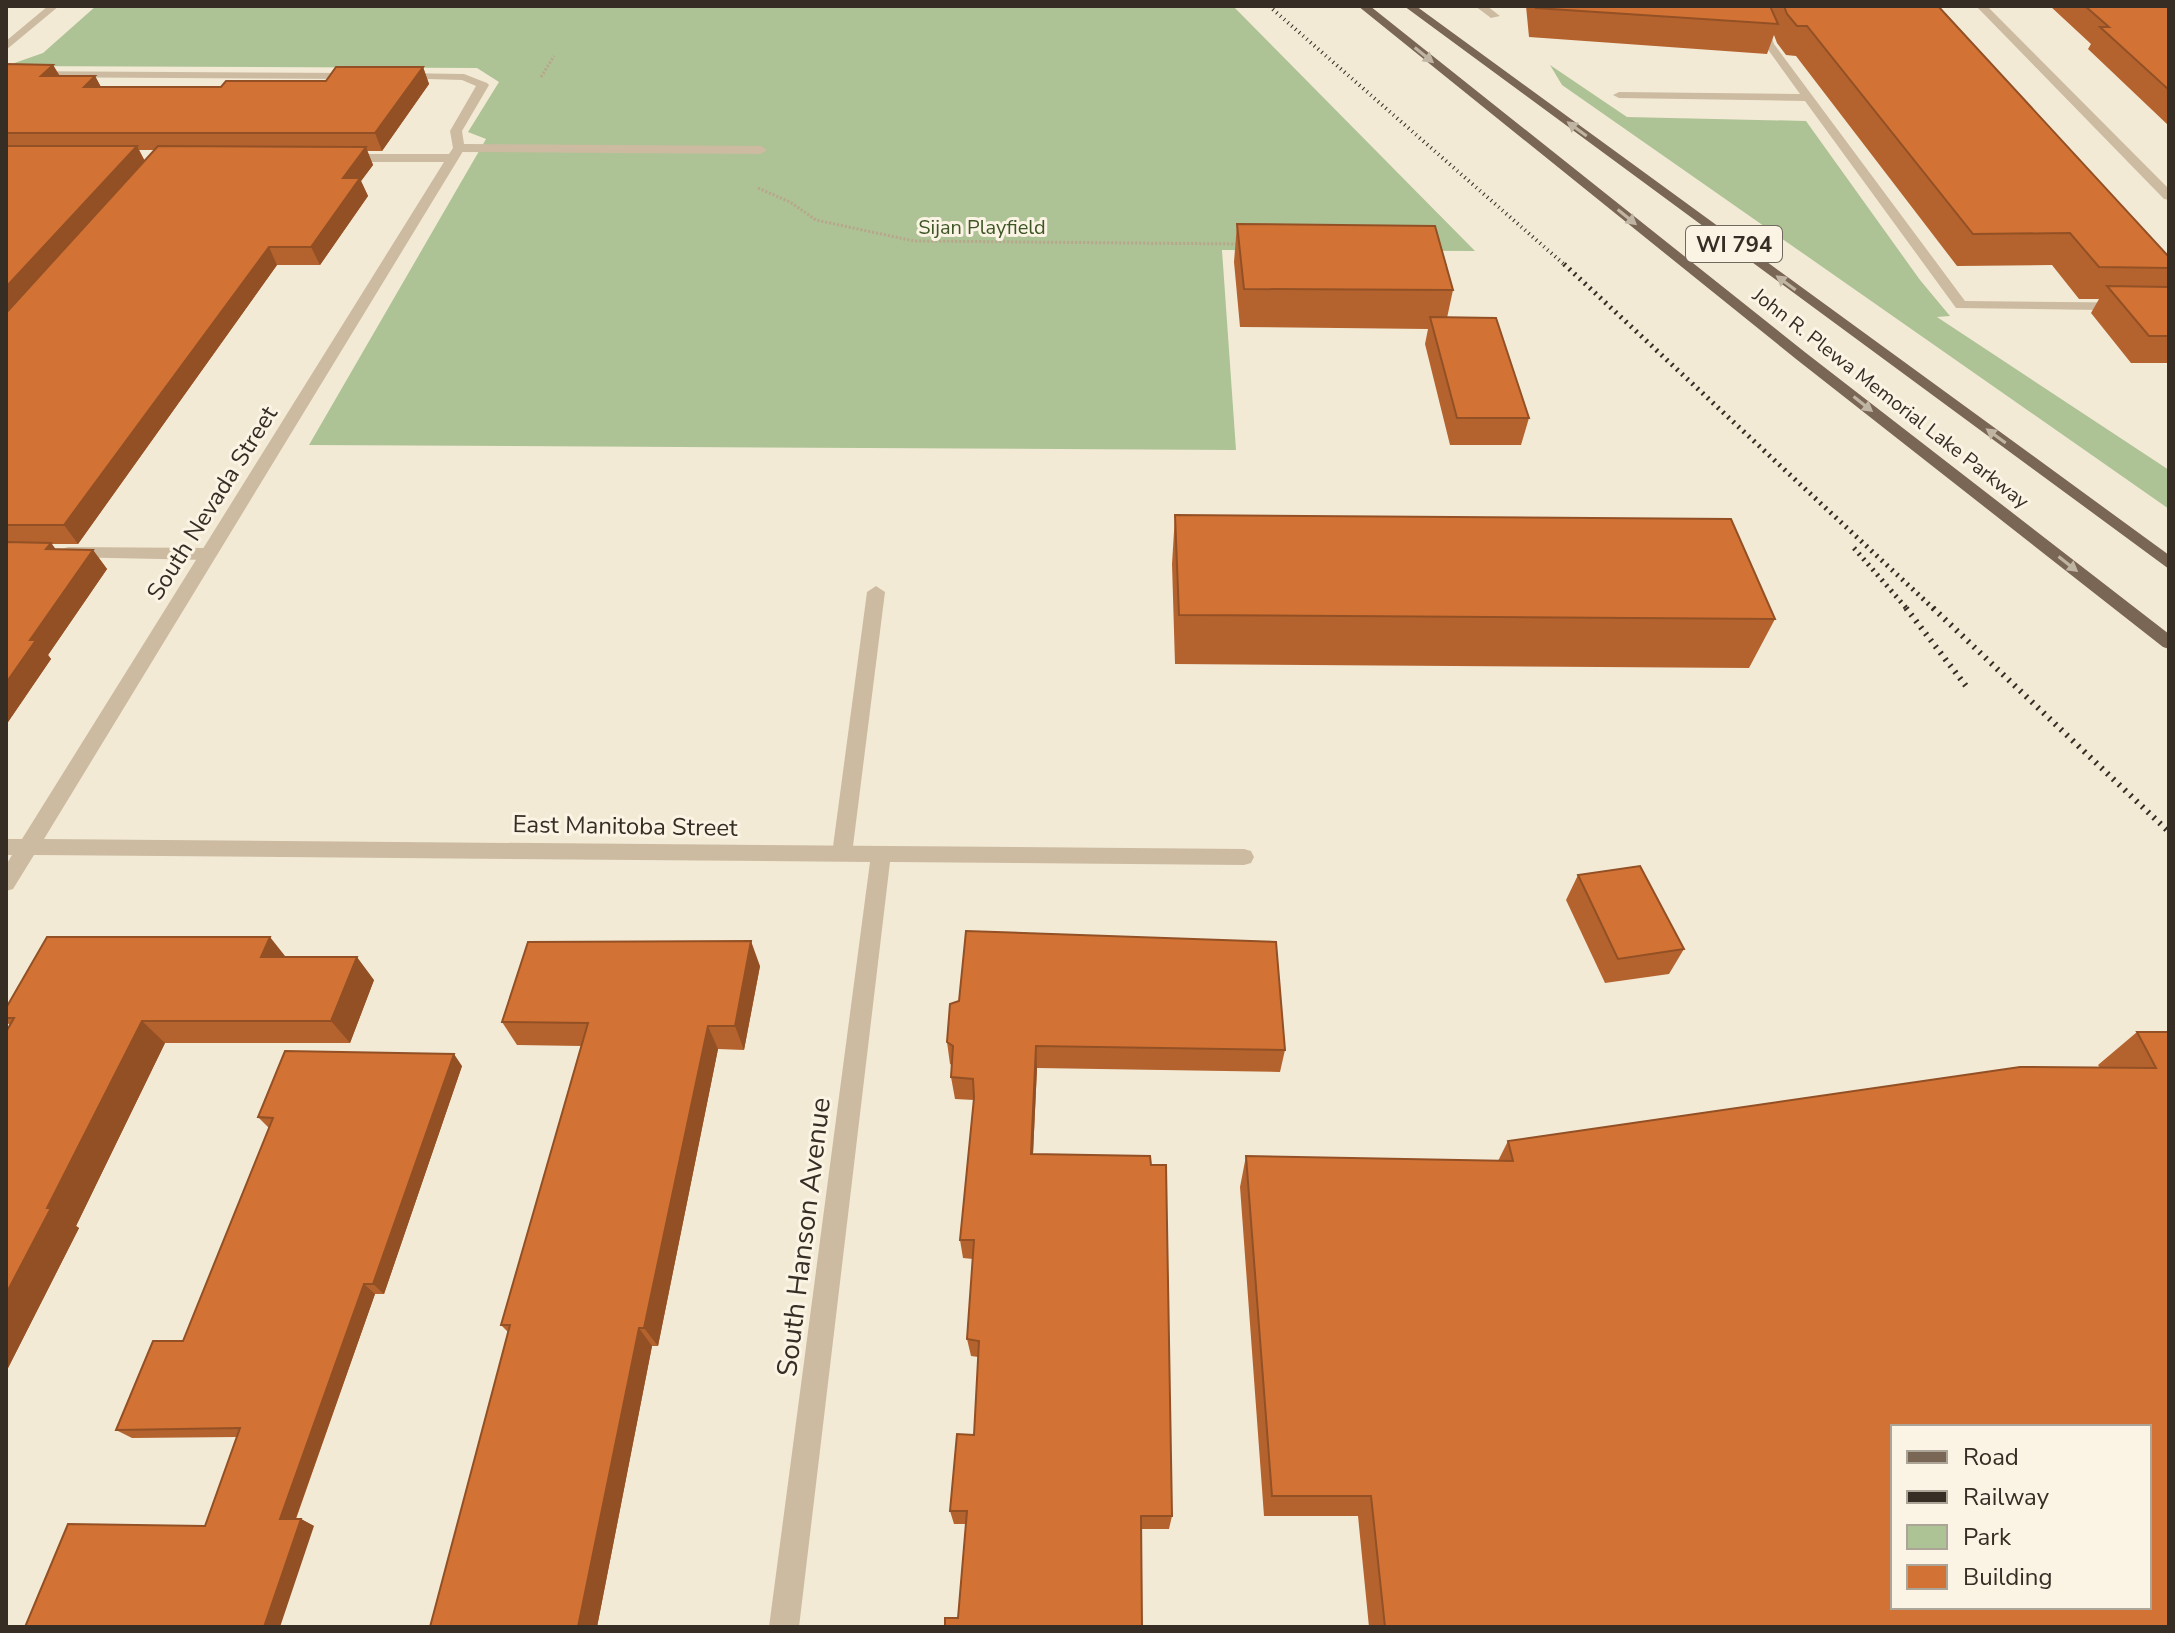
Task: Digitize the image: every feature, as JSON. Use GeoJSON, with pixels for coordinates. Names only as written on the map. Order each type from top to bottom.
{"type":"FeatureCollection","features":[{"type":"Feature","properties":{"kind":"main road","name":"John R. Plewa Memorial Lake Parkway"},"geometry":{"type":"LineString","coordinates":[[1363,6],[1801,356],[2169,643]]}},
{"type":"Feature","properties":{"kind":"main road","name":"John R. Plewa Memorial Lake Parkway"},"geometry":{"type":"LineString","coordinates":[[1409,6],[2169,563]]}},
{"type":"Feature","properties":{"kind":"street"},"geometry":{"type":"LineString","coordinates":[[6,47],[54,6]]}},
{"type":"Feature","properties":{"kind":"street"},"geometry":{"type":"LineString","coordinates":[[1480,6],[1495,16]]}},
{"type":"Feature","properties":{"kind":"street"},"geometry":{"type":"LineString","coordinates":[[1756,6],[1769,44],[1961,305],[2169,307]]}},
{"type":"Feature","properties":{"kind":"street"},"geometry":{"type":"LineString","coordinates":[[1981,6],[2169,196]]}},
{"type":"Feature","properties":{"kind":"street"},"geometry":{"type":"LineString","coordinates":[[6,35],[20,35]]}},
{"type":"Feature","properties":{"kind":"street"},"geometry":{"type":"LineString","coordinates":[[6,74],[365,76]]}},
{"type":"Feature","properties":{"kind":"street","name":"South Nevada Street"},"geometry":{"type":"LineString","coordinates":[[6,883],[456,153],[456,131],[483,85],[464,77],[381,76]]}},
{"type":"Feature","properties":{"kind":"street"},"geometry":{"type":"LineString","coordinates":[[1619,95],[1809,98]]}},
{"type":"Feature","properties":{"kind":"street"},"geometry":{"type":"LineString","coordinates":[[330,158],[456,153],[761,150]]}},
{"type":"Feature","properties":{"kind":"street"},"geometry":{"type":"LineString","coordinates":[[51,553],[208,554]]}},
{"type":"Feature","properties":{"kind":"street"},"geometry":{"type":"LineString","coordinates":[[842,854],[876,592]]}},
{"type":"Feature","properties":{"kind":"street","name":"East Manitoba Street"},"geometry":{"type":"LineString","coordinates":[[6,847],[1244,857]]}},
{"type":"Feature","properties":{"kind":"street","name":"South Hanson Avenue"},"geometry":{"type":"LineString","coordinates":[[784,1627],[881,854]]}},
{"type":"Feature","properties":{"kind":"path"},"geometry":{"type":"LineString","coordinates":[[541,77],[554,56]]}},
{"type":"Feature","properties":{"kind":"path"},"geometry":{"type":"LineString","coordinates":[[748,186],[777,195],[816,220],[914,241],[1255,244]]}},
{"type":"Feature","properties":{"kind":"green space","name":"Sijan Playfield"},"geometry":{"type":"Polygon","coordinates":[[[96,6],[1233,6],[1475,251],[1222,250],[1236,450],[309,445],[486,139],[468,132],[499,82],[477,68],[6,66],[43,53],[96,6]]]}},
{"type":"Feature","properties":{"kind":"green space"},"geometry":{"type":"Polygon","coordinates":[[[1550,65],[1627,117],[1806,121],[1920,280],[1950,316],[1937,317],[2169,470],[2169,509],[1562,85],[1550,65]]]}},
{"type":"Feature","properties":{"kind":"building"},"geometry":{"type":"Polygon","coordinates":[[[1770,6],[1778,24],[1536,8],[1770,6]]]}},
{"type":"Feature","properties":{"kind":"building"},"geometry":{"type":"Polygon","coordinates":[[[1784,6],[1938,6],[2169,257],[2169,268],[2099,267],[2070,233],[1973,234],[1807,26],[1797,26],[1784,6]]]}},
{"type":"Feature","properties":{"kind":"building"},"geometry":{"type":"Polygon","coordinates":[[[2085,6],[2169,6],[2169,90],[2100,27],[2109,27],[2085,6]]]}},
{"type":"Feature","properties":{"kind":"building"},"geometry":{"type":"Polygon","coordinates":[[[6,64],[53,65],[41,76],[95,76],[84,87],[221,87],[226,81],[326,81],[336,67],[423,67],[375,133],[6,133],[6,64]]]}},
{"type":"Feature","properties":{"kind":"building"},"geometry":{"type":"Polygon","coordinates":[[[6,146],[137,146],[6,287],[6,146]]]}},
{"type":"Feature","properties":{"kind":"building"},"geometry":{"type":"Polygon","coordinates":[[[158,146],[366,147],[343,178],[360,178],[311,247],[269,247],[64,525],[6,525],[6,313],[158,146]]]}},
{"type":"Feature","properties":{"kind":"building"},"geometry":{"type":"Polygon","coordinates":[[[1237,224],[1435,226],[1453,290],[1244,289],[1237,224]]]}},
{"type":"Feature","properties":{"kind":"building"},"geometry":{"type":"Polygon","coordinates":[[[2107,286],[2169,287],[2169,336],[2149,336],[2107,286]]]}},
{"type":"Feature","properties":{"kind":"building"},"geometry":{"type":"Polygon","coordinates":[[[1430,317],[1496,318],[1529,418],[1457,418],[1430,317]]]}},
{"type":"Feature","properties":{"kind":"building"},"geometry":{"type":"Polygon","coordinates":[[[1175,515],[1731,519],[1775,619],[1179,615],[1175,515]]]}},
{"type":"Feature","properties":{"kind":"building"},"geometry":{"type":"Polygon","coordinates":[[[6,542],[51,543],[46,549],[93,550],[30,640],[36,640],[6,683],[6,542]]]}},
{"type":"Feature","properties":{"kind":"building"},"geometry":{"type":"Polygon","coordinates":[[[1640,866],[1684,949],[1618,959],[1578,875],[1640,866]]]}},
{"type":"Feature","properties":{"kind":"building"},"geometry":{"type":"Polygon","coordinates":[[[966,931],[1276,942],[1285,1050],[1036,1046],[1031,1154],[1150,1156],[1151,1165],[1166,1165],[1172,1516],[1141,1516],[1142,1627],[945,1627],[945,1618],[958,1618],[967,1511],[950,1511],[957,1434],[974,1435],[979,1341],[967,1339],[974,1240],[960,1240],[974,1098],[973,1079],[951,1077],[953,1046],[947,1042],[950,1004],[959,1001],[966,931]]]}},
{"type":"Feature","properties":{"kind":"building"},"geometry":{"type":"Polygon","coordinates":[[[47,937],[270,937],[261,957],[357,957],[331,1021],[142,1021],[6,1294],[6,1032],[14,1018],[6,1018],[6,1008],[47,937]]]}},
{"type":"Feature","properties":{"kind":"building"},"geometry":{"type":"Polygon","coordinates":[[[751,941],[735,1026],[708,1026],[644,1328],[639,1328],[578,1627],[430,1627],[510,1325],[501,1325],[588,1023],[502,1022],[528,942],[751,941]]]}},
{"type":"Feature","properties":{"kind":"building"},"geometry":{"type":"Polygon","coordinates":[[[2137,1032],[2169,1032],[2169,1627],[1385,1627],[1371,1496],[1272,1496],[1246,1156],[1513,1161],[1508,1141],[2020,1067],[2156,1068],[2137,1032]]]}},
{"type":"Feature","properties":{"kind":"building"},"geometry":{"type":"Polygon","coordinates":[[[285,1051],[454,1054],[373,1284],[364,1284],[280,1519],[301,1519],[264,1627],[25,1627],[68,1524],[205,1526],[240,1428],[116,1430],[153,1341],[183,1341],[273,1118],[258,1117],[285,1051]]]}},
{"type":"Feature","properties":{"kind":"railway"},"geometry":{"type":"LineString","coordinates":[[1269,6],[1566,266]]}},
{"type":"Feature","properties":{"kind":"railway"},"geometry":{"type":"LineString","coordinates":[[1564,264],[1935,610]]}},
{"type":"Feature","properties":{"kind":"railway"},"geometry":{"type":"LineString","coordinates":[[1854,548],[1908,610]]}},
{"type":"Feature","properties":{"kind":"railway"},"geometry":{"type":"LineString","coordinates":[[1906,608],[1966,686]]}},
{"type":"Feature","properties":{"kind":"railway"},"geometry":{"type":"LineString","coordinates":[[1933,608],[2169,832]]}}]}
